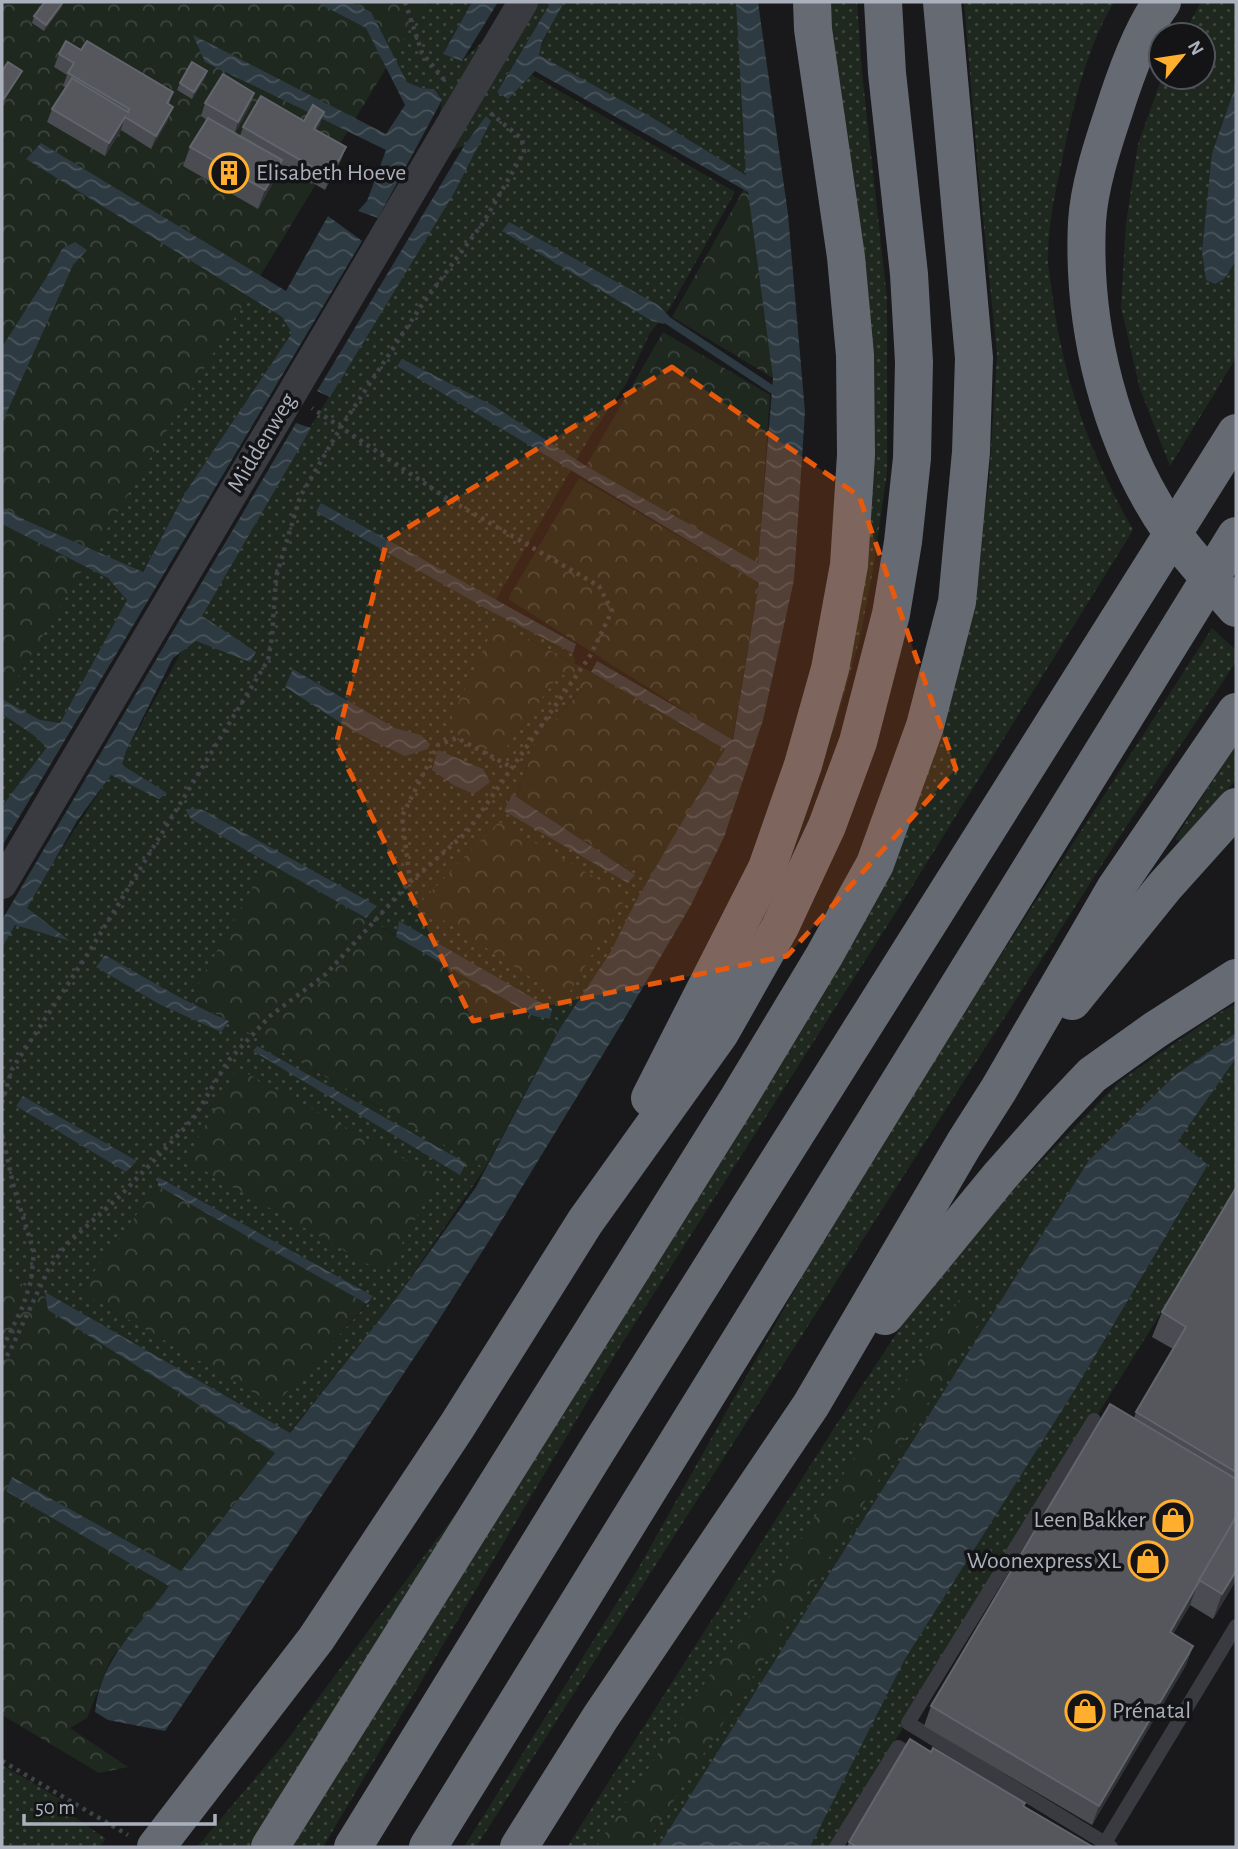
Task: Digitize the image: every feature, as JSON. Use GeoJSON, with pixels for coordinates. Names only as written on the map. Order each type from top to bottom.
{"type":"FeatureCollection","features":[{"type":"Feature","properties":{"kind":"highway"},"geometry":{"type":"LineString","coordinates":[[585,1222],[767,868],[803,765],[831,669],[849,565],[856,455],[855,355],[846,257],[813,29],[812,2]]}},
{"type":"Feature","properties":{"kind":"highway"},"geometry":{"type":"LineString","coordinates":[[146,1844],[316,1639],[457,1426],[585,1222],[720,1033],[780,927],[827,826],[858,742],[888,627],[903,542],[912,458],[914,362],[909,274],[887,73],[883,2]]}},
{"type":"Feature","properties":{"kind":"highway"},"geometry":{"type":"LineString","coordinates":[[270,1847],[738,1100],[824,956],[875,864],[912,764],[925,726],[957,602],[971,453],[974,358],[942,2]]}},
{"type":"Feature","properties":{"kind":"highway"},"geometry":{"type":"LineString","coordinates":[[1162,2],[1123,80],[1100,152],[1087,220],[1087,294],[1106,390],[1126,446],[1148,494],[1171,531],[1236,608]]}},
{"type":"Feature","properties":{"kind":"highway"},"geometry":{"type":"LineString","coordinates":[[353,1847],[611,1427],[1236,433]]}},
{"type":"Feature","properties":{"kind":"highway"},"geometry":{"type":"LineString","coordinates":[[428,1847],[1236,536]]}},
{"type":"Feature","properties":{"kind":"highway"},"geometry":{"type":"LineString","coordinates":[[519,1847],[600,1718],[811,1405],[1115,889],[1236,712]]}},
{"type":"Feature","properties":{"kind":"highway"},"geometry":{"type":"LineString","coordinates":[[999,1089],[1165,886],[1236,807]]}},
{"type":"Feature","properties":{"kind":"highway"},"geometry":{"type":"LineString","coordinates":[[811,1405],[1000,1176],[1083,1085],[1145,1038],[1236,978]]}},
{"type":"Feature","properties":{"kind":"street","name":"Middenweg"},"geometry":{"type":"LineString","coordinates":[[2,884],[523,2]]}},
{"type":"Feature","properties":{"kind":"lane"},"geometry":{"type":"LineString","coordinates":[[1094,1420],[908,1723],[1108,1845],[1236,1626]]}},
{"type":"Feature","properties":{"kind":"lane"},"geometry":{"type":"LineString","coordinates":[[836,1847],[898,1747],[934,1769]]}},
{"type":"Feature","properties":{"kind":"path"},"geometry":{"type":"LineString","coordinates":[[2,1103],[12,1069],[91,949],[268,660],[275,577],[300,497],[341,427],[423,303],[483,223],[524,152],[522,139],[468,95],[444,82],[422,53],[405,2]]}},
{"type":"Feature","properties":{"kind":"path"},"geometry":{"type":"LineString","coordinates":[[2,1363],[48,1270],[66,1245],[120,1196],[182,1131],[195,1116],[228,1062],[270,1016],[326,974],[410,882],[467,832],[590,656],[612,611],[599,586],[448,499],[341,427]]}},
{"type":"Feature","properties":{"kind":"path"},"geometry":{"type":"LineString","coordinates":[[410,882],[402,816],[438,745],[457,738],[513,768]]}},
{"type":"Feature","properties":{"kind":"path"},"geometry":{"type":"LineString","coordinates":[[2,1134],[14,1188],[34,1252],[31,1281],[23,1306],[2,1349]]}},
{"type":"Feature","properties":{"kind":"path"},"geometry":{"type":"LineString","coordinates":[[2,1761],[146,1844]]}},
{"type":"Feature","properties":{"kind":"highlighted area"},"geometry":{"type":"Polygon","coordinates":[[[672,367],[859,496],[956,769],[787,956],[473,1021],[336,744],[387,540],[672,367]]]}},
{"type":"Feature","properties":{"kind":"green space"},"geometry":{"type":"Polygon","coordinates":[[[2,2],[426,2],[2,703],[2,2]]]}},
{"type":"Feature","properties":{"kind":"green space"},"geometry":{"type":"Polygon","coordinates":[[[351,2],[472,2],[443,53],[462,61],[501,24],[437,138],[442,99],[434,89],[421,88],[407,82],[371,12],[351,2]]]}},
{"type":"Feature","properties":{"kind":"green space"},"geometry":{"type":"Polygon","coordinates":[[[533,2],[551,2],[497,91],[530,74],[735,192],[670,308],[650,333],[626,384],[591,435],[490,610],[573,653],[575,663],[496,622],[537,703],[560,672],[581,689],[536,742],[516,797],[512,794],[507,801],[634,875],[561,827],[650,879],[610,953],[559,1030],[268,861],[190,999],[485,1168],[395,1300],[289,1433],[2,1273],[2,941],[126,751],[279,478],[453,195],[486,116],[464,146],[445,153],[533,2]],[[294,669],[405,755],[428,749],[421,735],[395,728],[294,669]],[[158,1178],[158,1186],[80,1291],[275,1404],[373,1296],[158,1178]]]}},
{"type":"Feature","properties":{"kind":"green space"},"geometry":{"type":"Polygon","coordinates":[[[559,2],[743,2],[747,175],[539,55],[562,4],[559,2]]]}},
{"type":"Feature","properties":{"kind":"green space"},"geometry":{"type":"Polygon","coordinates":[[[823,2],[857,2],[887,299],[887,473],[860,638],[836,723],[806,804],[847,632],[823,2]]]}},
{"type":"Feature","properties":{"kind":"green space"},"geometry":{"type":"Polygon","coordinates":[[[964,2],[1114,2],[1091,50],[1075,102],[1052,212],[1048,263],[1058,330],[1072,390],[1105,475],[1133,530],[913,885],[618,1350],[323,1847],[197,1847],[284,1744],[454,1516],[602,1342],[885,875],[975,574],[989,481],[997,354],[964,2]]]}},
{"type":"Feature","properties":{"kind":"green space"},"geometry":{"type":"Polygon","coordinates":[[[1201,2],[1236,2],[1236,85],[1212,153],[1225,278],[1236,261],[1236,358],[1170,466],[1140,389],[1121,307],[1126,223],[1138,144],[1157,91],[1217,91],[1217,21],[1191,21],[1201,2]]]}},
{"type":"Feature","properties":{"kind":"green space"},"geometry":{"type":"Polygon","coordinates":[[[2,140],[26,159],[282,317],[292,333],[185,493],[47,747],[2,806],[2,140]]]}},
{"type":"Feature","properties":{"kind":"green space"},"geometry":{"type":"Polygon","coordinates":[[[744,189],[751,197],[773,378],[672,317],[744,189]]]}},
{"type":"Feature","properties":{"kind":"green space"},"geometry":{"type":"Polygon","coordinates":[[[663,332],[770,395],[758,564],[586,466],[663,332]]]}},
{"type":"Feature","properties":{"kind":"green space"},"geometry":{"type":"Polygon","coordinates":[[[579,478],[759,583],[732,741],[508,599],[579,478]]]}},
{"type":"Feature","properties":{"kind":"green space"},"geometry":{"type":"Polygon","coordinates":[[[496,622],[591,672],[725,749],[650,879],[561,827],[512,794],[517,796],[536,742],[581,690],[561,672],[501,755],[457,738],[449,723],[496,622]]]}},
{"type":"Feature","properties":{"kind":"green space"},"geometry":{"type":"Polygon","coordinates":[[[1212,628],[1236,650],[1236,662],[1122,833],[476,1847],[464,1847],[638,1569],[861,1172],[1212,628]]]}},
{"type":"Feature","properties":{"kind":"green space"},"geometry":{"type":"Polygon","coordinates":[[[1236,744],[1236,780],[1180,841],[1175,839],[1236,744]]]}},
{"type":"Feature","properties":{"kind":"green space"},"geometry":{"type":"Polygon","coordinates":[[[499,822],[627,896],[565,1000],[419,904],[499,822]]]}},
{"type":"Feature","properties":{"kind":"green space"},"geometry":{"type":"Polygon","coordinates":[[[267,861],[559,1030],[485,1168],[190,999],[267,861]]]}},
{"type":"Feature","properties":{"kind":"green space"},"geometry":{"type":"Polygon","coordinates":[[[1236,1004],[1236,1033],[1175,1075],[1089,1160],[658,1847],[567,1847],[838,1422],[949,1254],[1120,1081],[1217,1014],[1236,1004]]]}},
{"type":"Feature","properties":{"kind":"green space"},"geometry":{"type":"Polygon","coordinates":[[[1236,1058],[1236,1192],[829,1847],[810,1847],[905,1659],[1076,1388],[1208,1166],[1178,1141],[1236,1058]]]}},
{"type":"Feature","properties":{"kind":"green space"},"geometry":{"type":"Polygon","coordinates":[[[237,1068],[430,1173],[436,1182],[385,1274],[186,1160],[237,1068]]]}},
{"type":"Feature","properties":{"kind":"green space"},"geometry":{"type":"Polygon","coordinates":[[[158,1186],[367,1304],[275,1405],[80,1291],[158,1186]]]}},
{"type":"Feature","properties":{"kind":"green space"},"geometry":{"type":"Polygon","coordinates":[[[2,1273],[289,1433],[256,1479],[111,1659],[87,1718],[70,1728],[128,1767],[99,1773],[2,1715],[2,1273]]]}},
{"type":"Feature","properties":{"kind":"green space"},"geometry":{"type":"Polygon","coordinates":[[[963,1294],[983,1317],[644,1847],[596,1847],[963,1294]]]}},
{"type":"Feature","properties":{"kind":"green space"},"geometry":{"type":"Polygon","coordinates":[[[2,1765],[60,1799],[62,1808],[106,1839],[99,1847],[2,1847],[2,1765]]]}},
{"type":"Feature","properties":{"kind":"water"},"geometry":{"type":"Polygon","coordinates":[[[316,2],[351,2],[371,12],[407,82],[421,88],[434,89],[442,100],[378,218],[358,211],[367,201],[386,150],[205,62],[193,35],[386,134],[405,105],[366,28],[316,2]]]}},
{"type":"Feature","properties":{"kind":"water"},"geometry":{"type":"Polygon","coordinates":[[[472,2],[498,2],[462,61],[443,54],[472,2]]]}},
{"type":"Feature","properties":{"kind":"water"},"geometry":{"type":"Polygon","coordinates":[[[551,2],[563,4],[542,42],[539,55],[653,118],[746,175],[736,2],[758,2],[788,214],[805,412],[794,580],[763,720],[724,837],[691,905],[619,1028],[430,1334],[165,1731],[108,1720],[95,1712],[105,1675],[123,1644],[169,1586],[6,1491],[12,1477],[181,1571],[275,1453],[48,1310],[45,1292],[290,1433],[395,1300],[476,1187],[559,1030],[610,953],[636,901],[725,749],[591,672],[597,661],[733,740],[759,583],[397,366],[402,359],[494,406],[586,466],[758,563],[773,378],[748,192],[535,71],[508,99],[497,92],[551,2]]]}},
{"type":"Feature","properties":{"kind":"water"},"geometry":{"type":"Polygon","coordinates":[[[1236,85],[1236,261],[1225,278],[1215,284],[1206,280],[1202,252],[1212,153],[1236,85]]]}},
{"type":"Feature","properties":{"kind":"water"},"geometry":{"type":"Polygon","coordinates":[[[486,116],[491,121],[453,195],[330,397],[317,391],[464,146],[486,116]]]}},
{"type":"Feature","properties":{"kind":"water"},"geometry":{"type":"Polygon","coordinates":[[[41,143],[286,291],[328,216],[362,241],[2,846],[2,806],[47,747],[2,714],[2,699],[40,720],[60,723],[127,600],[108,578],[2,524],[2,507],[25,520],[143,572],[185,493],[292,333],[282,317],[26,159],[41,143]]]}},
{"type":"Feature","properties":{"kind":"water"},"geometry":{"type":"Polygon","coordinates":[[[509,222],[658,305],[670,317],[664,324],[652,321],[502,231],[509,222]]]}},
{"type":"Feature","properties":{"kind":"water"},"geometry":{"type":"Polygon","coordinates":[[[75,242],[87,250],[73,265],[2,423],[2,347],[62,249],[75,242]]]}},
{"type":"Feature","properties":{"kind":"water"},"geometry":{"type":"Polygon","coordinates":[[[296,423],[311,428],[202,616],[256,652],[250,662],[196,641],[173,658],[126,751],[122,765],[167,793],[159,799],[111,775],[77,821],[27,908],[70,941],[15,925],[2,948],[2,920],[296,423]]]}},
{"type":"Feature","properties":{"kind":"water"},"geometry":{"type":"Polygon","coordinates":[[[321,503],[576,644],[573,653],[490,611],[316,512],[321,503]]]}},
{"type":"Feature","properties":{"kind":"water"},"geometry":{"type":"Polygon","coordinates":[[[293,669],[395,728],[421,735],[430,744],[428,749],[405,756],[355,732],[285,687],[293,669]]]}},
{"type":"Feature","properties":{"kind":"water"},"geometry":{"type":"Polygon","coordinates":[[[438,750],[483,769],[490,782],[474,794],[455,786],[432,770],[438,750]]]}},
{"type":"Feature","properties":{"kind":"water"},"geometry":{"type":"Polygon","coordinates":[[[512,794],[635,875],[628,883],[504,811],[512,794]]]}},
{"type":"Feature","properties":{"kind":"water"},"geometry":{"type":"Polygon","coordinates":[[[185,809],[201,809],[377,906],[366,918],[191,819],[185,809]]]}},
{"type":"Feature","properties":{"kind":"water"},"geometry":{"type":"Polygon","coordinates":[[[399,921],[552,1009],[550,1019],[534,1016],[396,937],[399,921]]]}},
{"type":"Feature","properties":{"kind":"water"},"geometry":{"type":"Polygon","coordinates":[[[105,955],[229,1021],[221,1032],[159,1004],[96,967],[105,955]]]}},
{"type":"Feature","properties":{"kind":"water"},"geometry":{"type":"Polygon","coordinates":[[[1236,1033],[1236,1058],[1178,1141],[1208,1165],[1076,1388],[905,1659],[810,1847],[658,1847],[1089,1160],[1175,1075],[1236,1033]]]}},
{"type":"Feature","properties":{"kind":"water"},"geometry":{"type":"Polygon","coordinates":[[[257,1046],[466,1163],[460,1175],[253,1051],[257,1046]]]}},
{"type":"Feature","properties":{"kind":"water"},"geometry":{"type":"Polygon","coordinates":[[[23,1096],[137,1161],[126,1172],[16,1106],[23,1096]]]}},
{"type":"Feature","properties":{"kind":"water"},"geometry":{"type":"Polygon","coordinates":[[[158,1177],[373,1296],[367,1304],[158,1186],[158,1177]]]}},
{"type":"Feature","properties":{"kind":"building"},"geometry":{"type":"Polygon","coordinates":[[[45,2],[63,2],[46,25],[34,16],[45,2]]]}},
{"type":"Feature","properties":{"kind":"building"},"geometry":{"type":"Polygon","coordinates":[[[66,41],[81,50],[87,41],[173,92],[167,103],[173,107],[156,136],[125,117],[109,143],[52,109],[72,78],[128,112],[129,109],[68,73],[74,63],[59,54],[66,41]]]}},
{"type":"Feature","properties":{"kind":"building"},"geometry":{"type":"Polygon","coordinates":[[[8,62],[22,71],[3,100],[2,71],[8,62]]]}},
{"type":"Feature","properties":{"kind":"building"},"geometry":{"type":"Polygon","coordinates":[[[192,62],[207,71],[194,92],[180,83],[192,62]]]}},
{"type":"Feature","properties":{"kind":"building"},"geometry":{"type":"Polygon","coordinates":[[[223,74],[254,93],[238,122],[205,103],[223,74]]]}},
{"type":"Feature","properties":{"kind":"building"},"geometry":{"type":"Polygon","coordinates":[[[261,96],[304,121],[313,105],[324,112],[314,129],[346,147],[330,177],[243,127],[261,96]]]}},
{"type":"Feature","properties":{"kind":"building"},"geometry":{"type":"Polygon","coordinates":[[[208,118],[282,160],[265,190],[190,147],[208,118]]]}},
{"type":"Feature","properties":{"kind":"building"},"geometry":{"type":"Polygon","coordinates":[[[1236,1188],[1236,1472],[1136,1412],[1186,1327],[1162,1312],[1236,1188]]]}},
{"type":"Feature","properties":{"kind":"building"},"geometry":{"type":"Polygon","coordinates":[[[1110,1404],[1236,1479],[1236,1517],[1170,1632],[1193,1646],[1099,1806],[931,1706],[1110,1404]]]}},
{"type":"Feature","properties":{"kind":"building"},"geometry":{"type":"Polygon","coordinates":[[[1236,1517],[1236,1571],[1222,1594],[1199,1580],[1236,1517]]]}},
{"type":"Feature","properties":{"kind":"building"},"geometry":{"type":"Polygon","coordinates":[[[910,1739],[931,1752],[933,1748],[1093,1847],[857,1847],[849,1842],[910,1739]]]}},
{"type":"Feature","properties":{"kind":"waterway"},"geometry":{"type":"LineString","coordinates":[[667,320],[773,390]]}},
{"type":"Feature","properties":{"kind":"place","name":"Elisabeth Hoeve"},"geometry":{"type":"Point","coordinates":[229,173]}},
{"type":"Feature","properties":{"kind":"place","name":"Leen Bakker"},"geometry":{"type":"Point","coordinates":[1173,1520]}},
{"type":"Feature","properties":{"kind":"place","name":"Woonexpress XL"},"geometry":{"type":"Point","coordinates":[1148,1561]}},
{"type":"Feature","properties":{"kind":"place","name":"Prénatal"},"geometry":{"type":"Point","coordinates":[1085,1711]}}]}
